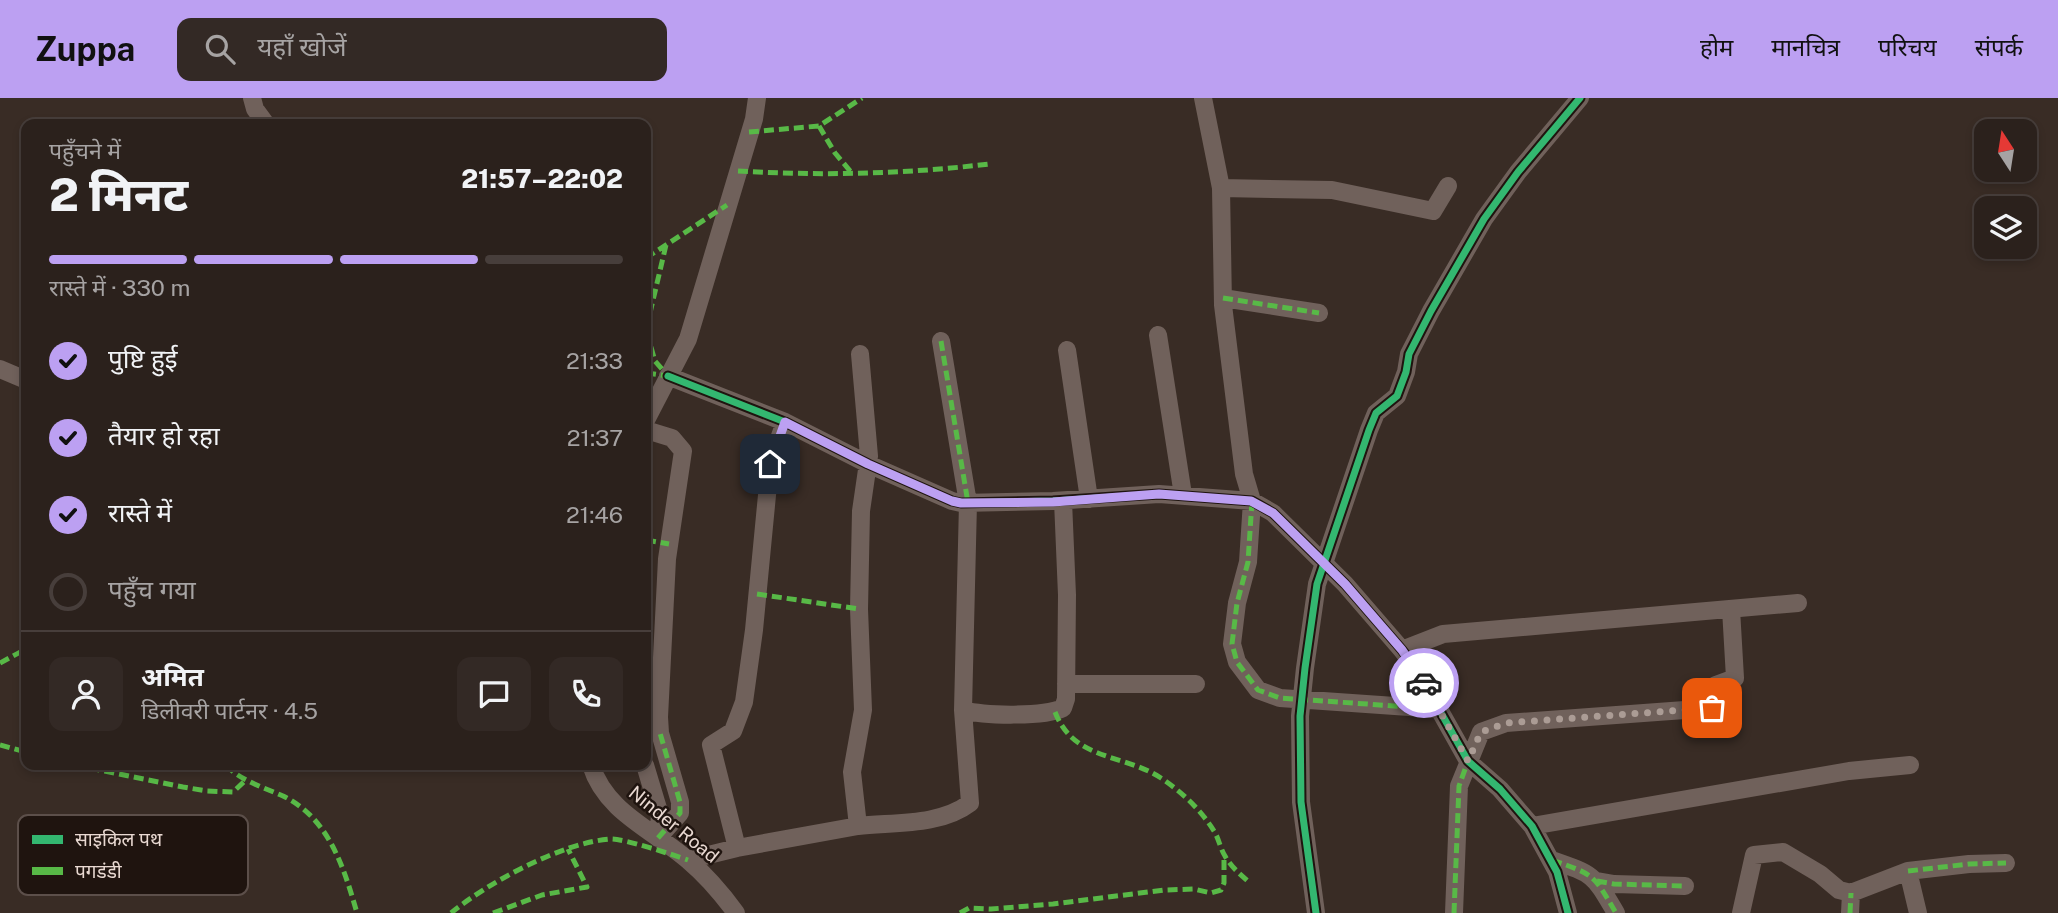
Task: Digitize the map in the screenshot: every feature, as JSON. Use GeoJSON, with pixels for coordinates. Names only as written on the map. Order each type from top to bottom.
{"type":"FeatureCollection","features":[{"type":"Feature","properties":{"kind":"street"},"geometry":{"type":"LineString","coordinates":[[252,98],[255,109],[262,119]]}},
{"type":"Feature","properties":{"kind":"street"},"geometry":{"type":"LineString","coordinates":[[651,410],[688,339],[754,119],[757,98]]}},
{"type":"Feature","properties":{"kind":"street"},"geometry":{"type":"LineString","coordinates":[[1203,98],[1221,188],[1223,298],[1244,474],[1251,501],[1248,562],[1237,603],[1232,644],[1237,662],[1258,690],[1280,698],[1438,709]]}},
{"type":"Feature","properties":{"kind":"street"},"geometry":{"type":"LineString","coordinates":[[1315,913],[1301,802],[1302,699],[1317,584],[1373,422],[1377,413],[1397,396],[1409,354],[1431,311],[1483,219],[1580,98]]}},
{"type":"Feature","properties":{"kind":"street"},"geometry":{"type":"LineString","coordinates":[[1221,188],[1332,190],[1433,211],[1448,186]]}},
{"type":"Feature","properties":{"kind":"street"},"geometry":{"type":"LineString","coordinates":[[1223,298],[1319,313]]}},
{"type":"Feature","properties":{"kind":"street"},"geometry":{"type":"LineString","coordinates":[[1158,335],[1183,495]]}},
{"type":"Feature","properties":{"kind":"street"},"geometry":{"type":"LineString","coordinates":[[688,860],[737,848],[858,826],[940,818],[959,812],[970,803],[963,710],[968,503],[941,341]]}},
{"type":"Feature","properties":{"kind":"street"},"geometry":{"type":"LineString","coordinates":[[1067,350],[1089,499]]}},
{"type":"Feature","properties":{"kind":"street"},"geometry":{"type":"LineString","coordinates":[[858,826],[852,772],[863,710],[859,610],[862,511],[869,456],[860,354]]}},
{"type":"Feature","properties":{"kind":"street"},"geometry":{"type":"LineString","coordinates":[[0,369],[21,378]]}},
{"type":"Feature","properties":{"kind":"street"},"geometry":{"type":"LineString","coordinates":[[668,376],[785,422],[868,464],[952,501],[1063,501],[1159,494],[1251,501],[1273,513],[1324,563],[1417,670],[1468,761],[1500,789],[1532,826],[1552,860],[1562,885],[1568,913]]}},
{"type":"Feature","properties":{"kind":"street"},"geometry":{"type":"LineString","coordinates":[[737,848],[712,745],[733,731],[744,702],[754,630],[770,464],[785,422]]}},
{"type":"Feature","properties":{"kind":"street"},"geometry":{"type":"LineString","coordinates":[[651,431],[673,438],[683,451],[667,559],[659,717],[660,733],[680,802],[680,813],[658,838]]}},
{"type":"Feature","properties":{"kind":"street"},"geometry":{"type":"LineString","coordinates":[[963,710],[977,714],[1055,712],[1063,708],[1066,684],[1067,596],[1063,501]]}},
{"type":"Feature","properties":{"kind":"street"},"geometry":{"type":"LineString","coordinates":[[1402,650],[1443,634],[1798,603]]}},
{"type":"Feature","properties":{"kind":"street"},"geometry":{"type":"LineString","coordinates":[[1454,913],[1459,786],[1481,732],[1506,723],[1712,708],[1716,685],[1735,678],[1731,609]]}},
{"type":"Feature","properties":{"kind":"street"},"geometry":{"type":"LineString","coordinates":[[1066,684],[1196,684]]}},
{"type":"Feature","properties":{"kind":"street"},"geometry":{"type":"LineString","coordinates":[[1532,826],[1849,771],[1910,765]]}},
{"type":"Feature","properties":{"kind":"street","name":"Ninder Road"},"geometry":{"type":"LineString","coordinates":[[593,770],[606,797],[688,860],[719,889],[736,913]]}},
{"type":"Feature","properties":{"kind":"street"},"geometry":{"type":"LineString","coordinates":[[646,770],[660,815],[658,838]]}},
{"type":"Feature","properties":{"kind":"street"},"geometry":{"type":"LineString","coordinates":[[1741,913],[1754,855],[1783,852],[1820,874],[1839,890],[1851,893],[1908,871],[2006,863]]}},
{"type":"Feature","properties":{"kind":"street"},"geometry":{"type":"LineString","coordinates":[[1552,860],[1588,872],[1597,881],[1616,913]]}},
{"type":"Feature","properties":{"kind":"street"},"geometry":{"type":"LineString","coordinates":[[1908,871],[1918,913]]}},
{"type":"Feature","properties":{"kind":"street"},"geometry":{"type":"LineString","coordinates":[[1597,881],[1685,886]]}},
{"type":"Feature","properties":{"kind":"street"},"geometry":{"type":"LineString","coordinates":[[1850,913],[1851,893]]}},
{"type":"Feature","properties":{"kind":"marked path"},"geometry":{"type":"LineString","coordinates":[[749,132],[819,126],[862,98]]}},
{"type":"Feature","properties":{"kind":"marked path"},"geometry":{"type":"LineString","coordinates":[[819,126],[835,153],[851,172]]}},
{"type":"Feature","properties":{"kind":"marked path"},"geometry":{"type":"LineString","coordinates":[[738,171],[864,173],[989,164]]}},
{"type":"Feature","properties":{"kind":"marked path"},"geometry":{"type":"LineString","coordinates":[[651,255],[727,205]]}},
{"type":"Feature","properties":{"kind":"marked path"},"geometry":{"type":"LineString","coordinates":[[651,309],[666,245]]}},
{"type":"Feature","properties":{"kind":"marked path"},"geometry":{"type":"LineString","coordinates":[[1223,298],[1319,313]]}},
{"type":"Feature","properties":{"kind":"marked path"},"geometry":{"type":"LineString","coordinates":[[941,341],[968,503]]}},
{"type":"Feature","properties":{"kind":"marked path"},"geometry":{"type":"LineString","coordinates":[[651,347],[655,361],[668,376]]}},
{"type":"Feature","properties":{"kind":"marked path"},"geometry":{"type":"LineString","coordinates":[[651,374],[668,376]]}},
{"type":"Feature","properties":{"kind":"marked path"},"geometry":{"type":"LineString","coordinates":[[1252,501],[1248,562],[1237,603],[1232,644],[1237,662],[1258,690],[1280,698],[1438,709]]}},
{"type":"Feature","properties":{"kind":"marked path"},"geometry":{"type":"LineString","coordinates":[[651,541],[669,544]]}},
{"type":"Feature","properties":{"kind":"marked path"},"geometry":{"type":"LineString","coordinates":[[757,594],[859,609]]}},
{"type":"Feature","properties":{"kind":"marked path"},"geometry":{"type":"LineString","coordinates":[[0,663],[21,652]]}},
{"type":"Feature","properties":{"kind":"marked path"},"geometry":{"type":"LineString","coordinates":[[1055,712],[1063,728],[1087,748],[1146,770],[1184,795],[1209,823],[1230,864],[1250,883]]}},
{"type":"Feature","properties":{"kind":"marked path"},"geometry":{"type":"LineString","coordinates":[[658,838],[680,813],[680,802],[660,733]]}},
{"type":"Feature","properties":{"kind":"marked path"},"geometry":{"type":"LineString","coordinates":[[0,745],[21,751]]}},
{"type":"Feature","properties":{"kind":"marked path"},"geometry":{"type":"LineString","coordinates":[[1454,913],[1459,786],[1468,761]]}},
{"type":"Feature","properties":{"kind":"marked path"},"geometry":{"type":"LineString","coordinates":[[100,770],[207,791],[233,792],[247,779]]}},
{"type":"Feature","properties":{"kind":"marked path"},"geometry":{"type":"LineString","coordinates":[[231,770],[299,805],[312,817],[340,862],[357,913]]}},
{"type":"Feature","properties":{"kind":"marked path"},"geometry":{"type":"LineString","coordinates":[[451,913],[485,889],[526,866],[591,842],[616,839],[688,860]]}},
{"type":"Feature","properties":{"kind":"marked path"},"geometry":{"type":"LineString","coordinates":[[493,913],[542,895],[587,887],[568,849]]}},
{"type":"Feature","properties":{"kind":"marked path"},"geometry":{"type":"LineString","coordinates":[[960,913],[969,908],[1053,904],[1164,890],[1194,889],[1211,893],[1221,890],[1224,883],[1224,855]]}},
{"type":"Feature","properties":{"kind":"marked path"},"geometry":{"type":"LineString","coordinates":[[1552,860],[1592,878],[1616,913]]}},
{"type":"Feature","properties":{"kind":"marked path"},"geometry":{"type":"LineString","coordinates":[[1908,871],[2006,863]]}},
{"type":"Feature","properties":{"kind":"marked path"},"geometry":{"type":"LineString","coordinates":[[1597,881],[1685,886]]}},
{"type":"Feature","properties":{"kind":"marked path"},"geometry":{"type":"LineString","coordinates":[[1850,913],[1851,893]]}},
{"type":"Feature","properties":{"kind":"cycle path"},"geometry":{"type":"LineString","coordinates":[[1316,913],[1301,802],[1300,716],[1317,584],[1376,413],[1397,396],[1409,354],[1431,311],[1484,219],[1518,172],[1580,98]]}},
{"type":"Feature","properties":{"kind":"cycle path"},"geometry":{"type":"LineString","coordinates":[[668,376],[785,422],[868,464],[952,501],[1053,501],[1159,494],[1252,501],[1273,513],[1345,584],[1417,670],[1468,761],[1500,789],[1532,826],[1557,872],[1568,913]]}},
{"type":"Feature","properties":{"kind":"way so far"},"geometry":{"type":"LineString","coordinates":[[1424,683],[1468,761],[1481,732],[1506,723],[1712,708]]}},
{"type":"Feature","properties":{"kind":"route"},"geometry":{"type":"LineString","coordinates":[[770,464],[785,422],[868,464],[961,503],[1053,502],[1159,494],[1251,501],[1273,513],[1345,584],[1402,650],[1424,683]]}}]}
